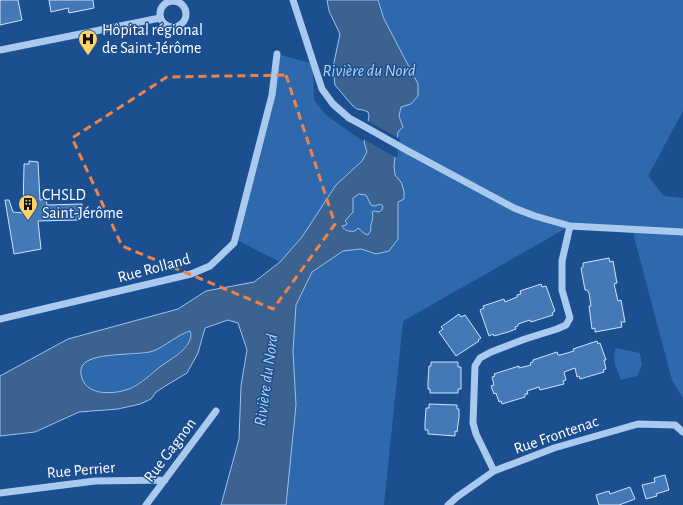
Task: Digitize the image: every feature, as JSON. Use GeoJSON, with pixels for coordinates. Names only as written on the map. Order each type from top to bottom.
{"type":"FeatureCollection","features":[{"type":"Feature","properties":{"kind":"street"},"geometry":{"type":"LineString","coordinates":[[293,0],[322,88],[333,104],[349,118],[514,208],[535,216],[570,226],[683,232]]}},
{"type":"Feature","properties":{"kind":"street"},"geometry":{"type":"LineString","coordinates":[[0,50],[160,18]]}},
{"type":"Feature","properties":{"kind":"street","name":"Rue Rolland"},"geometry":{"type":"LineString","coordinates":[[0,319],[191,274],[210,266],[234,243],[272,95],[277,54]]}},
{"type":"Feature","properties":{"kind":"street"},"geometry":{"type":"LineString","coordinates":[[494,471],[476,434],[473,423],[475,366],[480,358],[491,352],[566,325],[570,318],[562,290],[562,261],[570,226]]}},
{"type":"Feature","properties":{"kind":"street","name":"Rue Gagnon"},"geometry":{"type":"LineString","coordinates":[[146,505],[216,411]]}},
{"type":"Feature","properties":{"kind":"street","name":"Rue Frontenac"},"geometry":{"type":"LineString","coordinates":[[448,505],[462,493],[494,471],[554,448],[638,424],[675,425],[683,432]]}},
{"type":"Feature","properties":{"kind":"street","name":"Rue Perrier"},"geometry":{"type":"LineString","coordinates":[[0,493],[95,481],[165,480]]}},
{"type":"Feature","properties":{"kind":"highlighted area"},"geometry":{"type":"Polygon","coordinates":[[[286,75],[335,224],[273,309],[122,246],[72,138],[167,77],[286,75]]]}},
{"type":"Feature","properties":{"kind":"shaded area"},"geometry":{"type":"Polygon","coordinates":[[[379,0],[683,0],[683,111],[648,176],[664,196],[683,198],[683,398],[672,380],[633,233],[570,226],[403,321],[384,505],[286,505],[296,405],[293,351],[296,305],[312,272],[343,251],[361,249],[376,254],[398,239],[398,201],[401,182],[395,175],[394,166],[398,132],[403,127],[399,116],[401,107],[411,104],[418,96],[418,84],[384,19],[379,0]]]}},
{"type":"Feature","properties":{"kind":"shaded area"},"geometry":{"type":"Polygon","coordinates":[[[277,54],[313,64],[314,100],[326,115],[364,142],[367,152],[357,166],[344,177],[302,237],[280,262],[235,239],[272,95],[277,54]]]}},
{"type":"Feature","properties":{"kind":"shaded area"},"geometry":{"type":"Polygon","coordinates":[[[359,194],[366,195],[375,206],[380,204],[384,206],[382,210],[373,214],[370,228],[371,231],[368,235],[361,230],[349,231],[342,228],[345,221],[353,212],[352,198],[359,194]]]}},
{"type":"Feature","properties":{"kind":"shaded area"},"geometry":{"type":"Polygon","coordinates":[[[190,331],[191,338],[185,347],[160,368],[129,389],[107,393],[100,392],[93,390],[84,381],[81,374],[82,366],[87,360],[96,357],[147,353],[190,331]]]}},
{"type":"Feature","properties":{"kind":"shaded area"},"geometry":{"type":"Polygon","coordinates":[[[616,348],[640,353],[642,365],[637,376],[621,380],[614,360],[616,348]]]}},
{"type":"Feature","properties":{"kind":"water","name":"Rivière du Nord"},"geometry":{"type":"Polygon","coordinates":[[[327,0],[378,0],[384,19],[418,84],[418,96],[411,104],[401,107],[399,116],[403,127],[398,132],[394,166],[395,175],[401,182],[404,191],[404,199],[398,202],[398,239],[389,251],[376,254],[361,249],[343,251],[312,272],[296,305],[293,351],[296,405],[286,505],[221,505],[239,439],[241,386],[247,350],[238,323],[228,320],[205,328],[198,353],[187,373],[156,392],[151,399],[140,404],[118,409],[79,412],[35,432],[0,436],[0,376],[68,339],[178,309],[206,291],[254,282],[280,262],[302,237],[336,185],[362,161],[367,152],[364,142],[369,116],[368,112],[357,109],[352,105],[335,85],[333,67],[340,34],[329,11],[327,0]],[[359,194],[353,198],[353,212],[345,221],[347,223],[346,225],[342,226],[344,229],[350,231],[355,231],[358,228],[368,235],[371,230],[373,217],[372,212],[379,212],[382,210],[383,206],[380,204],[375,206],[371,205],[366,195],[359,194]],[[190,331],[153,351],[145,353],[110,355],[98,357],[88,361],[82,366],[81,374],[83,381],[93,390],[100,392],[107,393],[129,389],[142,382],[183,350],[190,339],[190,331]]]}},
{"type":"Feature","properties":{"kind":"pier"},"geometry":{"type":"Polygon","coordinates":[[[366,120],[400,139],[397,158],[363,139],[366,120]]]}},
{"type":"Feature","properties":{"kind":"building"},"geometry":{"type":"Polygon","coordinates":[[[0,0],[18,0],[22,20],[0,25],[0,0]]]}},
{"type":"Feature","properties":{"kind":"building"},"geometry":{"type":"Polygon","coordinates":[[[49,0],[93,0],[94,8],[69,13],[68,8],[51,12],[49,0]]]}},
{"type":"Feature","properties":{"kind":"building","name":"CHSLD Saint-Jérôme"},"geometry":{"type":"Polygon","coordinates":[[[29,161],[38,162],[40,200],[46,199],[47,205],[82,204],[82,214],[79,214],[78,220],[38,221],[41,249],[14,254],[5,200],[9,200],[13,212],[23,213],[24,164],[29,164],[29,161]]]}},
{"type":"Feature","properties":{"kind":"building"},"geometry":{"type":"Polygon","coordinates":[[[609,258],[610,262],[613,261],[617,283],[614,284],[618,301],[621,300],[625,322],[621,322],[622,327],[595,332],[595,328],[592,329],[589,293],[585,290],[581,268],[583,267],[583,263],[609,258]]]}},
{"type":"Feature","properties":{"kind":"building"},"geometry":{"type":"Polygon","coordinates":[[[541,284],[542,287],[546,286],[555,311],[552,313],[553,315],[531,322],[530,320],[518,324],[518,326],[515,327],[516,329],[494,336],[493,334],[489,336],[480,310],[484,308],[483,306],[504,299],[505,302],[517,297],[517,295],[521,294],[520,291],[541,284]]]}},
{"type":"Feature","properties":{"kind":"building"},"geometry":{"type":"Polygon","coordinates":[[[459,314],[461,317],[465,315],[481,338],[478,340],[479,341],[456,356],[439,332],[443,329],[441,327],[459,314]]]}},
{"type":"Feature","properties":{"kind":"building"},"geometry":{"type":"Polygon","coordinates":[[[597,341],[598,344],[600,343],[606,360],[604,360],[606,369],[603,370],[604,372],[580,379],[579,376],[577,377],[575,368],[564,372],[566,380],[563,381],[564,384],[540,390],[539,387],[527,391],[528,394],[525,394],[525,397],[502,404],[501,401],[499,402],[496,393],[494,394],[491,386],[494,385],[492,377],[495,376],[494,374],[519,366],[519,368],[531,365],[530,363],[533,362],[533,360],[557,352],[558,355],[560,355],[574,351],[573,349],[597,341]]]}},
{"type":"Feature","properties":{"kind":"building"},"geometry":{"type":"Polygon","coordinates":[[[431,362],[458,362],[458,367],[461,367],[461,389],[458,389],[458,393],[430,393],[430,389],[428,389],[428,381],[429,366],[431,366],[431,362]]]}},
{"type":"Feature","properties":{"kind":"building"},"geometry":{"type":"Polygon","coordinates":[[[429,404],[457,405],[457,409],[459,409],[459,417],[455,436],[428,434],[428,430],[425,430],[425,423],[426,408],[429,408],[429,404]]]}},
{"type":"Feature","properties":{"kind":"building"},"geometry":{"type":"Polygon","coordinates":[[[665,475],[669,490],[656,494],[657,496],[646,499],[642,485],[655,482],[654,478],[665,475]]]}},
{"type":"Feature","properties":{"kind":"building"},"geometry":{"type":"Polygon","coordinates":[[[630,487],[635,499],[619,505],[599,505],[596,495],[609,491],[610,494],[630,487]]]}},
{"type":"Feature","properties":{"kind":"place","name":"Hôpital régional de Saint-Jérôme"},"geometry":{"type":"Point","coordinates":[88,56]}},
{"type":"Feature","properties":{"kind":"place","name":"CHSLD Saint-Jérôme"},"geometry":{"type":"Point","coordinates":[28,221]}}]}
